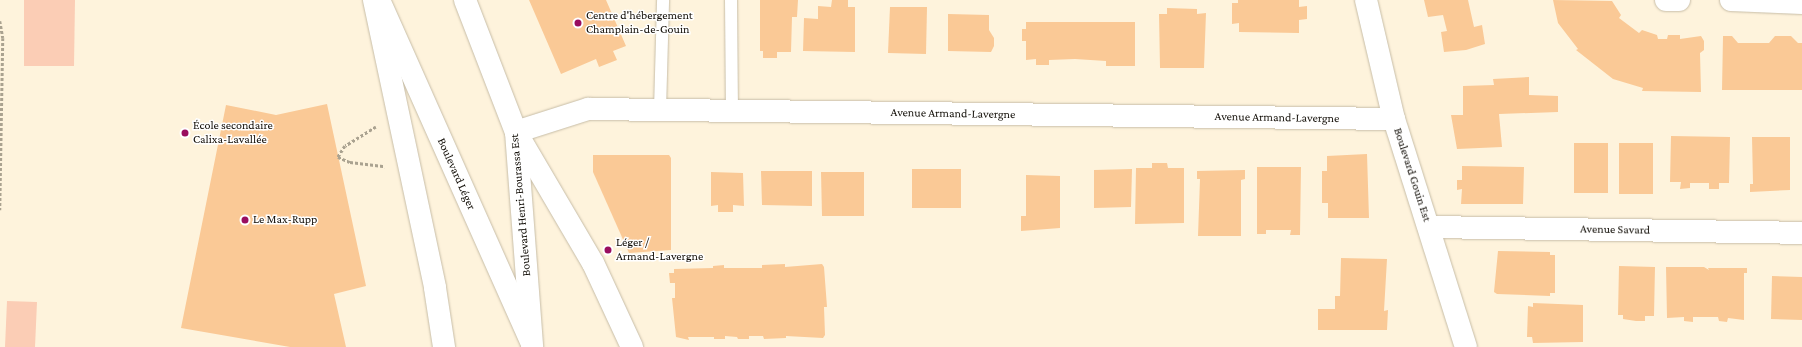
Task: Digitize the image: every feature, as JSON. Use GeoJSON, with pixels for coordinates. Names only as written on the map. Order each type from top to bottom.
{"type":"FeatureCollection","features":[{"type":"Feature","properties":{"kind":"street"},"geometry":{"type":"LineString","coordinates":[[374,0],[435,288],[444,347]]}},
{"type":"Feature","properties":{"kind":"street","name":"Boulevard Léger"},"geometry":{"type":"LineString","coordinates":[[379,0],[533,346]]}},
{"type":"Feature","properties":{"kind":"street","name":"Boulevard Henri-Bourassa Est"},"geometry":{"type":"LineString","coordinates":[[465,0],[516,132],[533,346]]}},
{"type":"Feature","properties":{"kind":"street","name":"Boulevard Gouin Est"},"geometry":{"type":"LineString","coordinates":[[1366,0],[1394,119],[1466,347]]}},
{"type":"Feature","properties":{"kind":"street"},"geometry":{"type":"LineString","coordinates":[[1666,0],[1679,0]]}},
{"type":"Feature","properties":{"kind":"street"},"geometry":{"type":"LineString","coordinates":[[1731,0],[1802,3]]}},
{"type":"Feature","properties":{"kind":"street","name":"Avenue Armand-Lavergne"},"geometry":{"type":"LineString","coordinates":[[516,132],[588,109],[1394,119]]}},
{"type":"Feature","properties":{"kind":"street"},"geometry":{"type":"LineString","coordinates":[[516,132],[593,264],[632,347]]}},
{"type":"Feature","properties":{"kind":"street","name":"Avenue Savard"},"geometry":{"type":"LineString","coordinates":[[1429,228],[1802,233]]}},
{"type":"Feature","properties":{"kind":"lane"},"geometry":{"type":"LineString","coordinates":[[660,110],[663,0]]}},
{"type":"Feature","properties":{"kind":"lane"},"geometry":{"type":"LineString","coordinates":[[731,0],[732,111]]}},
{"type":"Feature","properties":{"kind":"path"},"geometry":{"type":"LineString","coordinates":[[0,21],[3,38],[0,210]]}},
{"type":"Feature","properties":{"kind":"path"},"geometry":{"type":"LineString","coordinates":[[376,127],[344,146],[338,157],[350,162],[385,166]]}},
{"type":"Feature","properties":{"kind":"shaded area"},"geometry":{"type":"Polygon","coordinates":[[[24,0],[75,0],[74,66],[24,66],[24,0]]]}},
{"type":"Feature","properties":{"kind":"shaded area"},"geometry":{"type":"Polygon","coordinates":[[[7,301],[37,302],[35,347],[5,347],[7,301]]]}},
{"type":"Feature","properties":{"kind":"building","name":"Centre d'hébergement Champlain-de-Gouin"},"geometry":{"type":"Polygon","coordinates":[[[529,0],[606,0],[626,46],[613,51],[617,60],[599,67],[596,59],[561,74],[529,0]]]}},
{"type":"Feature","properties":{"kind":"building"},"geometry":{"type":"Polygon","coordinates":[[[760,0],[798,0],[797,17],[792,17],[791,52],[777,52],[777,58],[763,58],[763,51],[760,51],[760,0]]]}},
{"type":"Feature","properties":{"kind":"building"},"geometry":{"type":"Polygon","coordinates":[[[832,0],[848,0],[848,7],[855,7],[855,52],[803,51],[804,18],[818,19],[818,6],[831,7],[832,0]]]}},
{"type":"Feature","properties":{"kind":"building"},"geometry":{"type":"Polygon","coordinates":[[[1238,0],[1299,0],[1299,7],[1307,6],[1307,19],[1299,20],[1299,33],[1239,32],[1239,23],[1232,24],[1232,3],[1238,3],[1238,0]]]}},
{"type":"Feature","properties":{"kind":"building"},"geometry":{"type":"Polygon","coordinates":[[[1424,0],[1468,0],[1474,27],[1482,25],[1485,44],[1466,50],[1444,52],[1441,32],[1447,31],[1443,15],[1428,17],[1424,0]]]}},
{"type":"Feature","properties":{"kind":"building"},"geometry":{"type":"Polygon","coordinates":[[[1553,0],[1612,1],[1621,15],[1619,18],[1639,33],[1642,30],[1657,35],[1658,39],[1667,39],[1668,35],[1680,35],[1680,39],[1701,36],[1704,41],[1704,50],[1700,53],[1701,92],[1642,91],[1643,88],[1613,79],[1576,50],[1578,49],[1558,23],[1553,0]]]}},
{"type":"Feature","properties":{"kind":"building"},"geometry":{"type":"Polygon","coordinates":[[[890,7],[927,7],[926,54],[888,53],[890,7]]]}},
{"type":"Feature","properties":{"kind":"building"},"geometry":{"type":"Polygon","coordinates":[[[1167,8],[1197,9],[1197,14],[1206,13],[1204,68],[1160,68],[1159,14],[1167,14],[1167,8]]]}},
{"type":"Feature","properties":{"kind":"building"},"geometry":{"type":"Polygon","coordinates":[[[948,14],[989,15],[989,30],[994,38],[994,46],[991,52],[948,51],[948,14]]]}},
{"type":"Feature","properties":{"kind":"building"},"geometry":{"type":"Polygon","coordinates":[[[1026,22],[1135,22],[1135,66],[1106,66],[1106,61],[1075,59],[1049,60],[1049,65],[1036,65],[1036,59],[1026,60],[1026,41],[1022,41],[1022,29],[1026,29],[1026,22]]]}},
{"type":"Feature","properties":{"kind":"building"},"geometry":{"type":"Polygon","coordinates":[[[1723,36],[1732,36],[1738,43],[1769,43],[1775,36],[1791,36],[1798,43],[1802,43],[1802,90],[1722,90],[1723,36]]]}},
{"type":"Feature","properties":{"kind":"building"},"geometry":{"type":"Polygon","coordinates":[[[1529,77],[1529,95],[1558,96],[1558,112],[1499,114],[1502,147],[1457,149],[1451,115],[1463,115],[1463,86],[1494,85],[1493,79],[1529,77]]]}},
{"type":"Feature","properties":{"kind":"building"},"geometry":{"type":"Polygon","coordinates":[[[327,104],[366,286],[334,294],[346,347],[290,347],[181,328],[226,105],[276,115],[327,104]]]}},
{"type":"Feature","properties":{"kind":"building"},"geometry":{"type":"Polygon","coordinates":[[[1671,136],[1730,137],[1729,183],[1719,183],[1719,189],[1709,189],[1709,183],[1690,183],[1690,188],[1680,189],[1681,182],[1670,182],[1671,136]]]}},
{"type":"Feature","properties":{"kind":"building"},"geometry":{"type":"Polygon","coordinates":[[[1752,137],[1790,137],[1790,190],[1750,192],[1750,184],[1753,184],[1752,137]]]}},
{"type":"Feature","properties":{"kind":"building"},"geometry":{"type":"Polygon","coordinates":[[[1574,143],[1608,143],[1608,193],[1574,193],[1574,143]]]}},
{"type":"Feature","properties":{"kind":"building"},"geometry":{"type":"Polygon","coordinates":[[[1619,143],[1653,143],[1653,194],[1619,194],[1619,143]]]}},
{"type":"Feature","properties":{"kind":"building"},"geometry":{"type":"Polygon","coordinates":[[[1367,154],[1369,218],[1328,218],[1328,203],[1322,203],[1322,171],[1327,171],[1327,156],[1367,154]]]}},
{"type":"Feature","properties":{"kind":"building"},"geometry":{"type":"Polygon","coordinates":[[[593,155],[669,155],[671,158],[671,250],[629,253],[593,172],[593,155]]]}},
{"type":"Feature","properties":{"kind":"building"},"geometry":{"type":"Polygon","coordinates":[[[1152,163],[1167,163],[1168,168],[1184,168],[1184,223],[1135,224],[1136,168],[1152,168],[1152,163]]]}},
{"type":"Feature","properties":{"kind":"building"},"geometry":{"type":"Polygon","coordinates":[[[1462,166],[1524,167],[1523,204],[1461,204],[1462,189],[1457,190],[1457,180],[1462,180],[1462,166]]]}},
{"type":"Feature","properties":{"kind":"building"},"geometry":{"type":"Polygon","coordinates":[[[1257,167],[1301,167],[1300,235],[1290,235],[1291,230],[1266,230],[1266,234],[1257,234],[1257,167]]]}},
{"type":"Feature","properties":{"kind":"building"},"geometry":{"type":"Polygon","coordinates":[[[912,169],[961,169],[961,208],[912,208],[912,169]]]}},
{"type":"Feature","properties":{"kind":"building"},"geometry":{"type":"Polygon","coordinates":[[[1132,169],[1131,207],[1094,208],[1094,170],[1132,169]]]}},
{"type":"Feature","properties":{"kind":"building"},"geometry":{"type":"Polygon","coordinates":[[[1245,170],[1245,179],[1241,180],[1241,236],[1198,236],[1200,179],[1197,179],[1197,171],[1245,170]]]}},
{"type":"Feature","properties":{"kind":"building"},"geometry":{"type":"Polygon","coordinates":[[[761,171],[812,171],[812,206],[762,205],[761,171]]]}},
{"type":"Feature","properties":{"kind":"building"},"geometry":{"type":"Polygon","coordinates":[[[711,172],[743,173],[744,206],[733,205],[733,212],[718,212],[718,205],[711,206],[711,172]]]}},
{"type":"Feature","properties":{"kind":"building"},"geometry":{"type":"Polygon","coordinates":[[[821,172],[864,172],[864,216],[822,216],[821,172]]]}},
{"type":"Feature","properties":{"kind":"building"},"geometry":{"type":"Polygon","coordinates":[[[1026,175],[1060,176],[1060,228],[1021,231],[1021,216],[1026,216],[1026,175]]]}},
{"type":"Feature","properties":{"kind":"building"},"geometry":{"type":"Polygon","coordinates":[[[1498,251],[1550,252],[1550,255],[1555,255],[1555,293],[1550,293],[1550,296],[1497,294],[1494,292],[1498,251]]]}},
{"type":"Feature","properties":{"kind":"building"},"geometry":{"type":"Polygon","coordinates":[[[1341,258],[1387,259],[1384,311],[1388,310],[1387,330],[1318,330],[1318,309],[1335,309],[1335,296],[1340,296],[1341,258]]]}},
{"type":"Feature","properties":{"kind":"building"},"geometry":{"type":"Polygon","coordinates":[[[785,264],[785,267],[822,264],[824,267],[827,307],[824,307],[825,335],[823,338],[786,336],[786,338],[764,339],[763,336],[749,336],[749,339],[738,339],[737,337],[725,336],[725,339],[714,339],[714,337],[688,337],[689,340],[676,337],[672,298],[675,298],[675,283],[670,283],[669,273],[674,273],[674,269],[713,268],[713,266],[724,265],[724,268],[762,268],[762,265],[785,264]]]}},
{"type":"Feature","properties":{"kind":"building"},"geometry":{"type":"Polygon","coordinates":[[[1619,266],[1655,267],[1654,316],[1645,316],[1645,321],[1636,321],[1623,319],[1623,315],[1618,315],[1619,266]]]}},
{"type":"Feature","properties":{"kind":"building"},"geometry":{"type":"Polygon","coordinates":[[[1666,267],[1704,267],[1709,270],[1708,268],[1747,268],[1747,273],[1744,273],[1744,320],[1728,318],[1727,322],[1719,321],[1718,317],[1693,317],[1693,322],[1684,321],[1684,317],[1667,318],[1666,267]]]}},
{"type":"Feature","properties":{"kind":"building"},"geometry":{"type":"Polygon","coordinates":[[[1772,276],[1802,277],[1802,320],[1771,319],[1772,276]]]}},
{"type":"Feature","properties":{"kind":"building"},"geometry":{"type":"Polygon","coordinates":[[[1533,303],[1583,305],[1583,342],[1533,343],[1532,337],[1527,337],[1528,306],[1533,307],[1533,303]]]}},
{"type":"Feature","properties":{"kind":"place","name":"Centre d'hébergement Champlain-de-Gouin"},"geometry":{"type":"Point","coordinates":[578,23]}},
{"type":"Feature","properties":{"kind":"place","name":"École secondaire Calixa-Lavallée"},"geometry":{"type":"Point","coordinates":[185,133]}},
{"type":"Feature","properties":{"kind":"place","name":"Le Max-Rupp"},"geometry":{"type":"Point","coordinates":[245,220]}},
{"type":"Feature","properties":{"kind":"place","name":"Léger / Armand-Lavergne"},"geometry":{"type":"Point","coordinates":[608,250]}}]}
